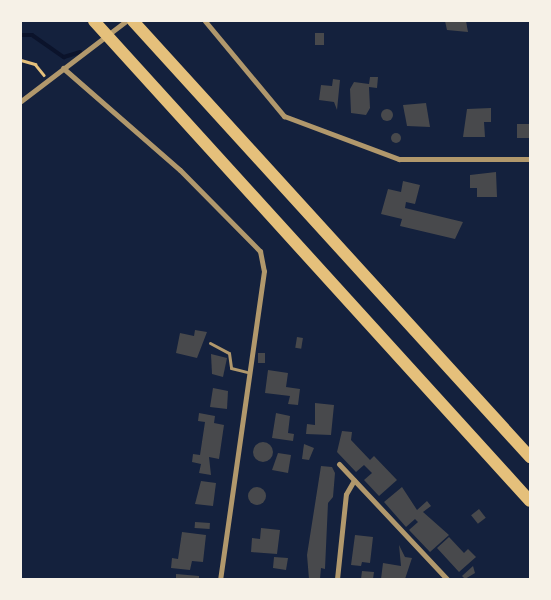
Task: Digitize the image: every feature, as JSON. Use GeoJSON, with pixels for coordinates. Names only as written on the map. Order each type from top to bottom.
{"type":"FeatureCollection","features":[{"type":"Feature","properties":{"kind":"highway"},"geometry":{"type":"LineString","coordinates":[[94,21],[530,501]]}},
{"type":"Feature","properties":{"kind":"highway"},"geometry":{"type":"LineString","coordinates":[[133,21],[530,456]]}},
{"type":"Feature","properties":{"kind":"street"},"geometry":{"type":"LineString","coordinates":[[21,101],[126,21]]}},
{"type":"Feature","properties":{"kind":"street"},"geometry":{"type":"LineString","coordinates":[[205,21],[284,116],[399,159],[530,159]]}},
{"type":"Feature","properties":{"kind":"street"},"geometry":{"type":"LineString","coordinates":[[63,68],[180,170],[260,251],[264,272],[247,372],[220,579]]}},
{"type":"Feature","properties":{"kind":"street"},"geometry":{"type":"LineString","coordinates":[[339,464],[447,579]]}},
{"type":"Feature","properties":{"kind":"street"},"geometry":{"type":"LineString","coordinates":[[337,579],[346,494],[354,480]]}},
{"type":"Feature","properties":{"kind":"lane"},"geometry":{"type":"LineString","coordinates":[[210,343],[229,353],[232,368],[247,372]]}},
{"type":"Feature","properties":{"kind":"path"},"geometry":{"type":"LineString","coordinates":[[21,60],[35,64],[49,79]]}},
{"type":"Feature","properties":{"kind":"building"},"geometry":{"type":"Polygon","coordinates":[[[445,21],[466,21],[468,32],[447,30],[445,21]]]}},
{"type":"Feature","properties":{"kind":"building"},"geometry":{"type":"Polygon","coordinates":[[[315,33],[324,33],[324,45],[315,45],[315,33]]]}},
{"type":"Feature","properties":{"kind":"building"},"geometry":{"type":"Polygon","coordinates":[[[370,77],[378,77],[377,88],[369,87],[370,108],[366,115],[351,113],[350,89],[354,82],[369,84],[370,77]]]}},
{"type":"Feature","properties":{"kind":"building"},"geometry":{"type":"Polygon","coordinates":[[[333,79],[340,80],[337,110],[334,102],[319,100],[321,85],[332,86],[333,79]]]}},
{"type":"Feature","properties":{"kind":"building"},"geometry":{"type":"Polygon","coordinates":[[[426,103],[430,127],[407,126],[403,105],[426,103]]]}},
{"type":"Feature","properties":{"kind":"building"},"geometry":{"type":"Polygon","coordinates":[[[491,108],[491,122],[484,122],[485,137],[463,137],[467,109],[491,108]]]}},
{"type":"Feature","properties":{"kind":"building"},"geometry":{"type":"Polygon","coordinates":[[[389,109],[392,110],[392,120],[385,121],[382,120],[381,113],[382,110],[389,109]]]}},
{"type":"Feature","properties":{"kind":"building"},"geometry":{"type":"Polygon","coordinates":[[[517,124],[530,124],[530,138],[517,138],[517,124]]]}},
{"type":"Feature","properties":{"kind":"building"},"geometry":{"type":"Polygon","coordinates":[[[394,133],[398,133],[401,138],[400,142],[394,143],[391,140],[391,136],[394,133]]]}},
{"type":"Feature","properties":{"kind":"building"},"geometry":{"type":"Polygon","coordinates":[[[496,172],[497,197],[477,197],[477,188],[470,188],[470,175],[496,172]]]}},
{"type":"Feature","properties":{"kind":"building"},"geometry":{"type":"Polygon","coordinates":[[[403,181],[420,185],[415,204],[406,202],[405,208],[463,222],[455,239],[400,226],[402,219],[381,214],[388,189],[401,192],[403,181]]]}},
{"type":"Feature","properties":{"kind":"building"},"geometry":{"type":"Polygon","coordinates":[[[195,330],[207,332],[197,358],[176,353],[180,333],[194,336],[195,330]]]}},
{"type":"Feature","properties":{"kind":"building"},"geometry":{"type":"Polygon","coordinates":[[[297,337],[303,338],[301,349],[295,348],[297,337]]]}},
{"type":"Feature","properties":{"kind":"building"},"geometry":{"type":"Polygon","coordinates":[[[258,353],[265,353],[265,363],[258,363],[258,353]]]}},
{"type":"Feature","properties":{"kind":"building"},"geometry":{"type":"Polygon","coordinates":[[[211,354],[227,358],[223,377],[212,374],[211,354]]]}},
{"type":"Feature","properties":{"kind":"building"},"geometry":{"type":"Polygon","coordinates":[[[268,370],[288,373],[286,387],[300,389],[298,405],[288,404],[290,396],[265,393],[268,370]]]}},
{"type":"Feature","properties":{"kind":"building"},"geometry":{"type":"Polygon","coordinates":[[[213,388],[228,391],[227,409],[210,407],[213,388]]]}},
{"type":"Feature","properties":{"kind":"building"},"geometry":{"type":"Polygon","coordinates":[[[315,403],[334,405],[331,435],[306,434],[307,424],[315,425],[315,403]]]}},
{"type":"Feature","properties":{"kind":"building"},"geometry":{"type":"Polygon","coordinates":[[[199,413],[215,416],[214,423],[224,425],[219,459],[209,457],[211,475],[199,473],[201,464],[192,462],[193,454],[200,455],[205,422],[198,421],[199,413]]]}},
{"type":"Feature","properties":{"kind":"building"},"geometry":{"type":"Polygon","coordinates":[[[276,413],[290,416],[288,433],[294,434],[293,441],[272,438],[276,413]]]}},
{"type":"Feature","properties":{"kind":"building"},"geometry":{"type":"Polygon","coordinates":[[[342,431],[352,432],[351,440],[370,460],[374,456],[397,480],[379,496],[364,480],[372,473],[364,465],[356,472],[337,452],[342,431]]]}},
{"type":"Feature","properties":{"kind":"building"},"geometry":{"type":"Polygon","coordinates":[[[263,442],[270,445],[273,452],[270,459],[263,462],[256,459],[253,452],[256,445],[263,442]]]}},
{"type":"Feature","properties":{"kind":"building"},"geometry":{"type":"Polygon","coordinates":[[[304,444],[314,448],[309,460],[302,459],[304,444]]]}},
{"type":"Feature","properties":{"kind":"building"},"geometry":{"type":"Polygon","coordinates":[[[278,453],[291,455],[288,473],[272,470],[278,453]]]}},
{"type":"Feature","properties":{"kind":"building"},"geometry":{"type":"Polygon","coordinates":[[[321,466],[332,467],[335,473],[333,497],[328,503],[325,569],[321,568],[320,579],[309,579],[307,555],[321,466]]]}},
{"type":"Feature","properties":{"kind":"building"},"geometry":{"type":"Polygon","coordinates":[[[201,481],[216,483],[213,506],[195,504],[201,481]]]}},
{"type":"Feature","properties":{"kind":"building"},"geometry":{"type":"Polygon","coordinates":[[[257,487],[263,490],[266,496],[263,502],[257,505],[251,502],[248,496],[251,490],[257,487]]]}},
{"type":"Feature","properties":{"kind":"building"},"geometry":{"type":"Polygon","coordinates":[[[402,487],[417,510],[427,501],[431,506],[423,512],[449,535],[430,552],[409,530],[418,522],[415,519],[406,527],[384,502],[402,487]]]}},
{"type":"Feature","properties":{"kind":"building"},"geometry":{"type":"Polygon","coordinates":[[[479,509],[486,518],[478,524],[471,515],[479,509]]]}},
{"type":"Feature","properties":{"kind":"building"},"geometry":{"type":"Polygon","coordinates":[[[195,522],[210,523],[210,529],[195,528],[195,522]]]}},
{"type":"Feature","properties":{"kind":"building"},"geometry":{"type":"Polygon","coordinates":[[[261,528],[280,530],[277,554],[251,552],[252,538],[260,539],[261,528]]]}},
{"type":"Feature","properties":{"kind":"building"},"geometry":{"type":"Polygon","coordinates":[[[182,532],[206,535],[203,562],[192,561],[190,570],[171,568],[172,558],[178,559],[182,532]]]}},
{"type":"Feature","properties":{"kind":"building"},"geometry":{"type":"Polygon","coordinates":[[[355,535],[373,537],[370,563],[362,562],[361,566],[351,565],[355,535]]]}},
{"type":"Feature","properties":{"kind":"building"},"geometry":{"type":"Polygon","coordinates":[[[449,537],[464,553],[468,549],[476,557],[459,572],[437,548],[449,537]]]}},
{"type":"Feature","properties":{"kind":"building"},"geometry":{"type":"Polygon","coordinates":[[[399,545],[405,557],[412,558],[405,579],[381,579],[383,563],[401,566],[399,545]]]}},
{"type":"Feature","properties":{"kind":"building"},"geometry":{"type":"Polygon","coordinates":[[[274,557],[288,558],[286,570],[273,568],[274,557]]]}},
{"type":"Feature","properties":{"kind":"building"},"geometry":{"type":"Polygon","coordinates":[[[473,566],[475,573],[465,579],[462,576],[473,566]]]}},
{"type":"Feature","properties":{"kind":"building"},"geometry":{"type":"Polygon","coordinates":[[[362,571],[374,572],[373,579],[361,579],[362,571]]]}},
{"type":"Feature","properties":{"kind":"building"},"geometry":{"type":"Polygon","coordinates":[[[176,574],[199,576],[199,579],[176,579],[176,574]]]}},
{"type":"Feature","properties":{"kind":"waterway"},"geometry":{"type":"LineString","coordinates":[[21,35],[32,35],[64,57],[80,52]]}}]}
